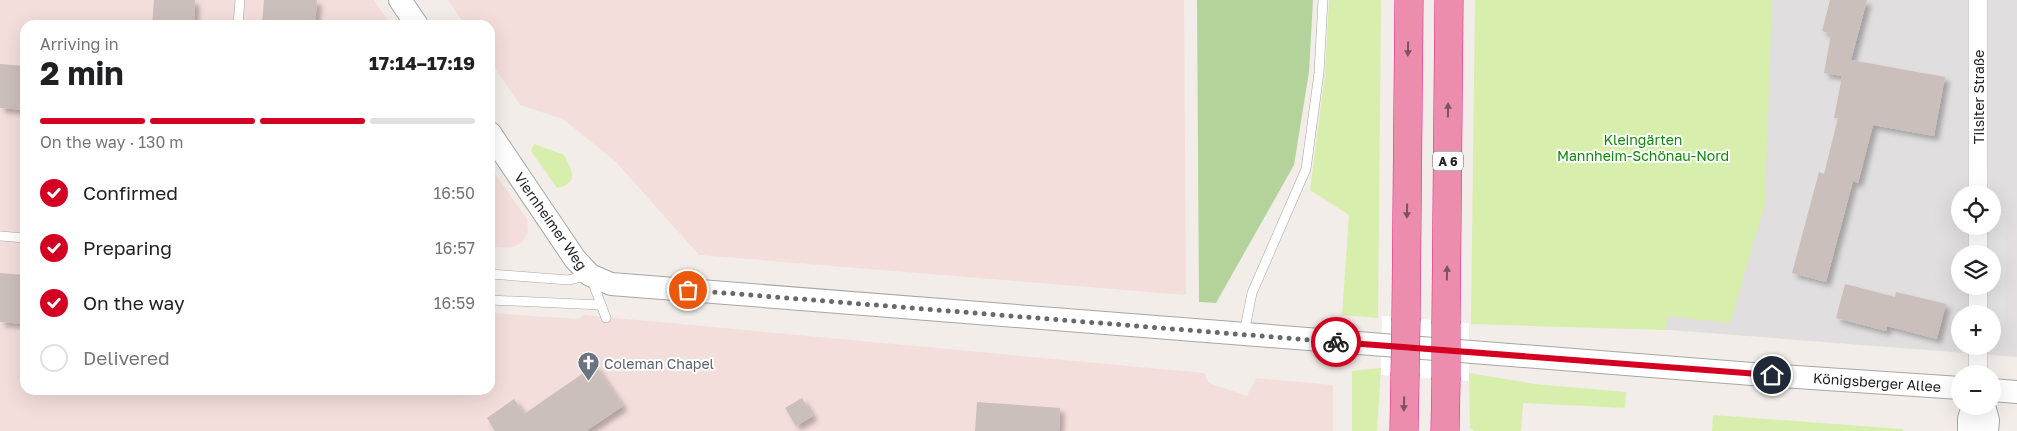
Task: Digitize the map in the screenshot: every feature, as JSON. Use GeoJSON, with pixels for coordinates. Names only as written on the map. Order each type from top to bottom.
{"type":"FeatureCollection","features":[{"type":"Feature","properties":{"kind":"highway"},"geometry":{"type":"LineString","coordinates":[[1404,431],[1409,0]]}},
{"type":"Feature","properties":{"kind":"highway","name":"A 6"},"geometry":{"type":"LineString","coordinates":[[1445,431],[1449,0]]}},
{"type":"Feature","properties":{"kind":"street"},"geometry":{"type":"LineString","coordinates":[[400,0],[414,20]]}},
{"type":"Feature","properties":{"kind":"street","name":"Tilsiter Straße"},"geometry":{"type":"LineString","coordinates":[[1978,0],[1978,185]]}},
{"type":"Feature","properties":{"kind":"street","name":"Viernheimer Weg"},"geometry":{"type":"LineString","coordinates":[[495,140],[575,259],[590,275],[612,284],[1345,343]]}},
{"type":"Feature","properties":{"kind":"street","name":"Königsberger Allee"},"geometry":{"type":"LineString","coordinates":[[1345,343],[1951,387]]}},
{"type":"Feature","properties":{"kind":"street"},"geometry":{"type":"LineString","coordinates":[[2001,391],[2017,392]]}},
{"type":"Feature","properties":{"kind":"street"},"geometry":{"type":"LineString","coordinates":[[1969,431],[1970,415]]}},
{"type":"Feature","properties":{"kind":"street"},"geometry":{"type":"LineString","coordinates":[[1987,415],[1988,431]]}},
{"type":"Feature","properties":{"kind":"lane"},"geometry":{"type":"LineString","coordinates":[[238,20],[240,0]]}},
{"type":"Feature","properties":{"kind":"lane"},"geometry":{"type":"LineString","coordinates":[[1244,334],[1252,293],[1306,169],[1319,73],[1323,0]]}},
{"type":"Feature","properties":{"kind":"lane"},"geometry":{"type":"LineString","coordinates":[[0,236],[20,238]]}},
{"type":"Feature","properties":{"kind":"lane"},"geometry":{"type":"LineString","coordinates":[[495,274],[568,280],[590,275],[606,318]]}},
{"type":"Feature","properties":{"kind":"lane"},"geometry":{"type":"LineString","coordinates":[[495,300],[601,305]]}},
{"type":"Feature","properties":{"kind":"shaded area"},"geometry":{"type":"Polygon","coordinates":[[[0,0],[374,0],[388,20],[20,20],[20,395],[495,395],[495,313],[578,319],[584,315],[1204,373],[1209,383],[1247,396],[1256,378],[1333,385],[1333,431],[0,431],[0,0]]]}},
{"type":"Feature","properties":{"kind":"shaded area"},"geometry":{"type":"Polygon","coordinates":[[[448,0],[1184,0],[1186,295],[699,255],[616,162],[563,119],[520,105],[495,68],[495,20],[462,20],[448,0]]]}},
{"type":"Feature","properties":{"kind":"shaded area"},"geometry":{"type":"Polygon","coordinates":[[[1523,0],[2017,0],[2017,357],[1991,355],[2001,355],[2001,305],[1951,305],[1951,352],[1515,318],[1523,0]]]}},
{"type":"Feature","properties":{"kind":"shaded area"},"geometry":{"type":"Polygon","coordinates":[[[495,174],[527,219],[528,232],[522,243],[510,248],[495,246],[495,174]]]}},
{"type":"Feature","properties":{"kind":"shaded area"},"geometry":{"type":"Polygon","coordinates":[[[2001,213],[2006,213],[2005,324],[2001,324],[2001,305],[1989,305],[1989,295],[2001,295],[2001,245],[1989,245],[1989,235],[2001,235],[2001,213]]]}},
{"type":"Feature","properties":{"kind":"green space"},"geometry":{"type":"Polygon","coordinates":[[[1197,0],[1313,0],[1309,72],[1294,165],[1216,303],[1199,302],[1197,0]]]}},
{"type":"Feature","properties":{"kind":"green space"},"geometry":{"type":"Polygon","coordinates":[[[1329,0],[1381,0],[1378,318],[1342,315],[1349,215],[1310,190],[1325,74],[1329,0]]]}},
{"type":"Feature","properties":{"kind":"green space","name":"Kleingärten Mannheim-Schönau-Nord"},"geometry":{"type":"Polygon","coordinates":[[[1475,0],[1772,0],[1765,204],[1730,323],[1668,316],[1666,330],[1471,324],[1475,0]]]}},
{"type":"Feature","properties":{"kind":"green space"},"geometry":{"type":"Polygon","coordinates":[[[534,144],[564,155],[572,175],[569,183],[557,188],[531,151],[534,144]]]}},
{"type":"Feature","properties":{"kind":"green space"},"geometry":{"type":"Polygon","coordinates":[[[1381,368],[1377,431],[1352,431],[1352,371],[1381,368]]]}},
{"type":"Feature","properties":{"kind":"green space"},"geometry":{"type":"Polygon","coordinates":[[[1469,373],[1535,384],[1626,392],[1625,408],[1523,403],[1521,431],[1475,431],[1470,428],[1469,373]]]}},
{"type":"Feature","properties":{"kind":"green space"},"geometry":{"type":"Polygon","coordinates":[[[1713,415],[1902,429],[1904,431],[1712,431],[1713,415]]]}},
{"type":"Feature","properties":{"kind":"pier"},"geometry":{"type":"Polygon","coordinates":[[[1382,316],[1469,323],[1469,381],[1381,375],[1382,316]]]}},
{"type":"Feature","properties":{"kind":"building"},"geometry":{"type":"Polygon","coordinates":[[[154,0],[195,0],[194,20],[152,20],[154,0]]]}},
{"type":"Feature","properties":{"kind":"building"},"geometry":{"type":"Polygon","coordinates":[[[264,0],[317,0],[315,20],[262,20],[264,0]]]}},
{"type":"Feature","properties":{"kind":"building"},"geometry":{"type":"Polygon","coordinates":[[[1830,0],[1867,0],[1851,60],[1945,77],[1934,136],[1873,125],[1858,183],[1853,181],[1826,282],[1792,273],[1819,172],[1824,174],[1838,118],[1834,118],[1842,76],[1824,73],[1831,34],[1822,31],[1830,0]]]}},
{"type":"Feature","properties":{"kind":"building"},"geometry":{"type":"Polygon","coordinates":[[[0,64],[20,66],[20,110],[0,108],[0,64]]]}},
{"type":"Feature","properties":{"kind":"building"},"geometry":{"type":"Polygon","coordinates":[[[0,273],[20,275],[20,324],[0,322],[0,273]]]}},
{"type":"Feature","properties":{"kind":"building"},"geometry":{"type":"Polygon","coordinates":[[[1845,284],[1895,297],[1896,292],[1946,304],[1937,339],[1887,326],[1886,331],[1836,318],[1845,284]]]}},
{"type":"Feature","properties":{"kind":"building","name":"Coleman Chapel"},"geometry":{"type":"Polygon","coordinates":[[[595,365],[623,406],[586,431],[495,431],[487,418],[514,399],[524,414],[595,365]]]}},
{"type":"Feature","properties":{"kind":"building"},"geometry":{"type":"Polygon","coordinates":[[[802,398],[813,416],[796,426],[785,408],[802,398]]]}},
{"type":"Feature","properties":{"kind":"building"},"geometry":{"type":"Polygon","coordinates":[[[977,402],[1060,408],[1059,431],[975,431],[977,402]]]}},
{"type":"Feature","properties":{"kind":"way so far"},"geometry":{"type":"LineString","coordinates":[[688,290],[1336,342]]}},
{"type":"Feature","properties":{"kind":"place","name":"Coleman Chapel"},"geometry":{"type":"Point","coordinates":[588,382]}},
{"type":"Feature","properties":{"kind":"route"},"geometry":{"type":"LineString","coordinates":[[1336,342],[1772,375]]}}]}
